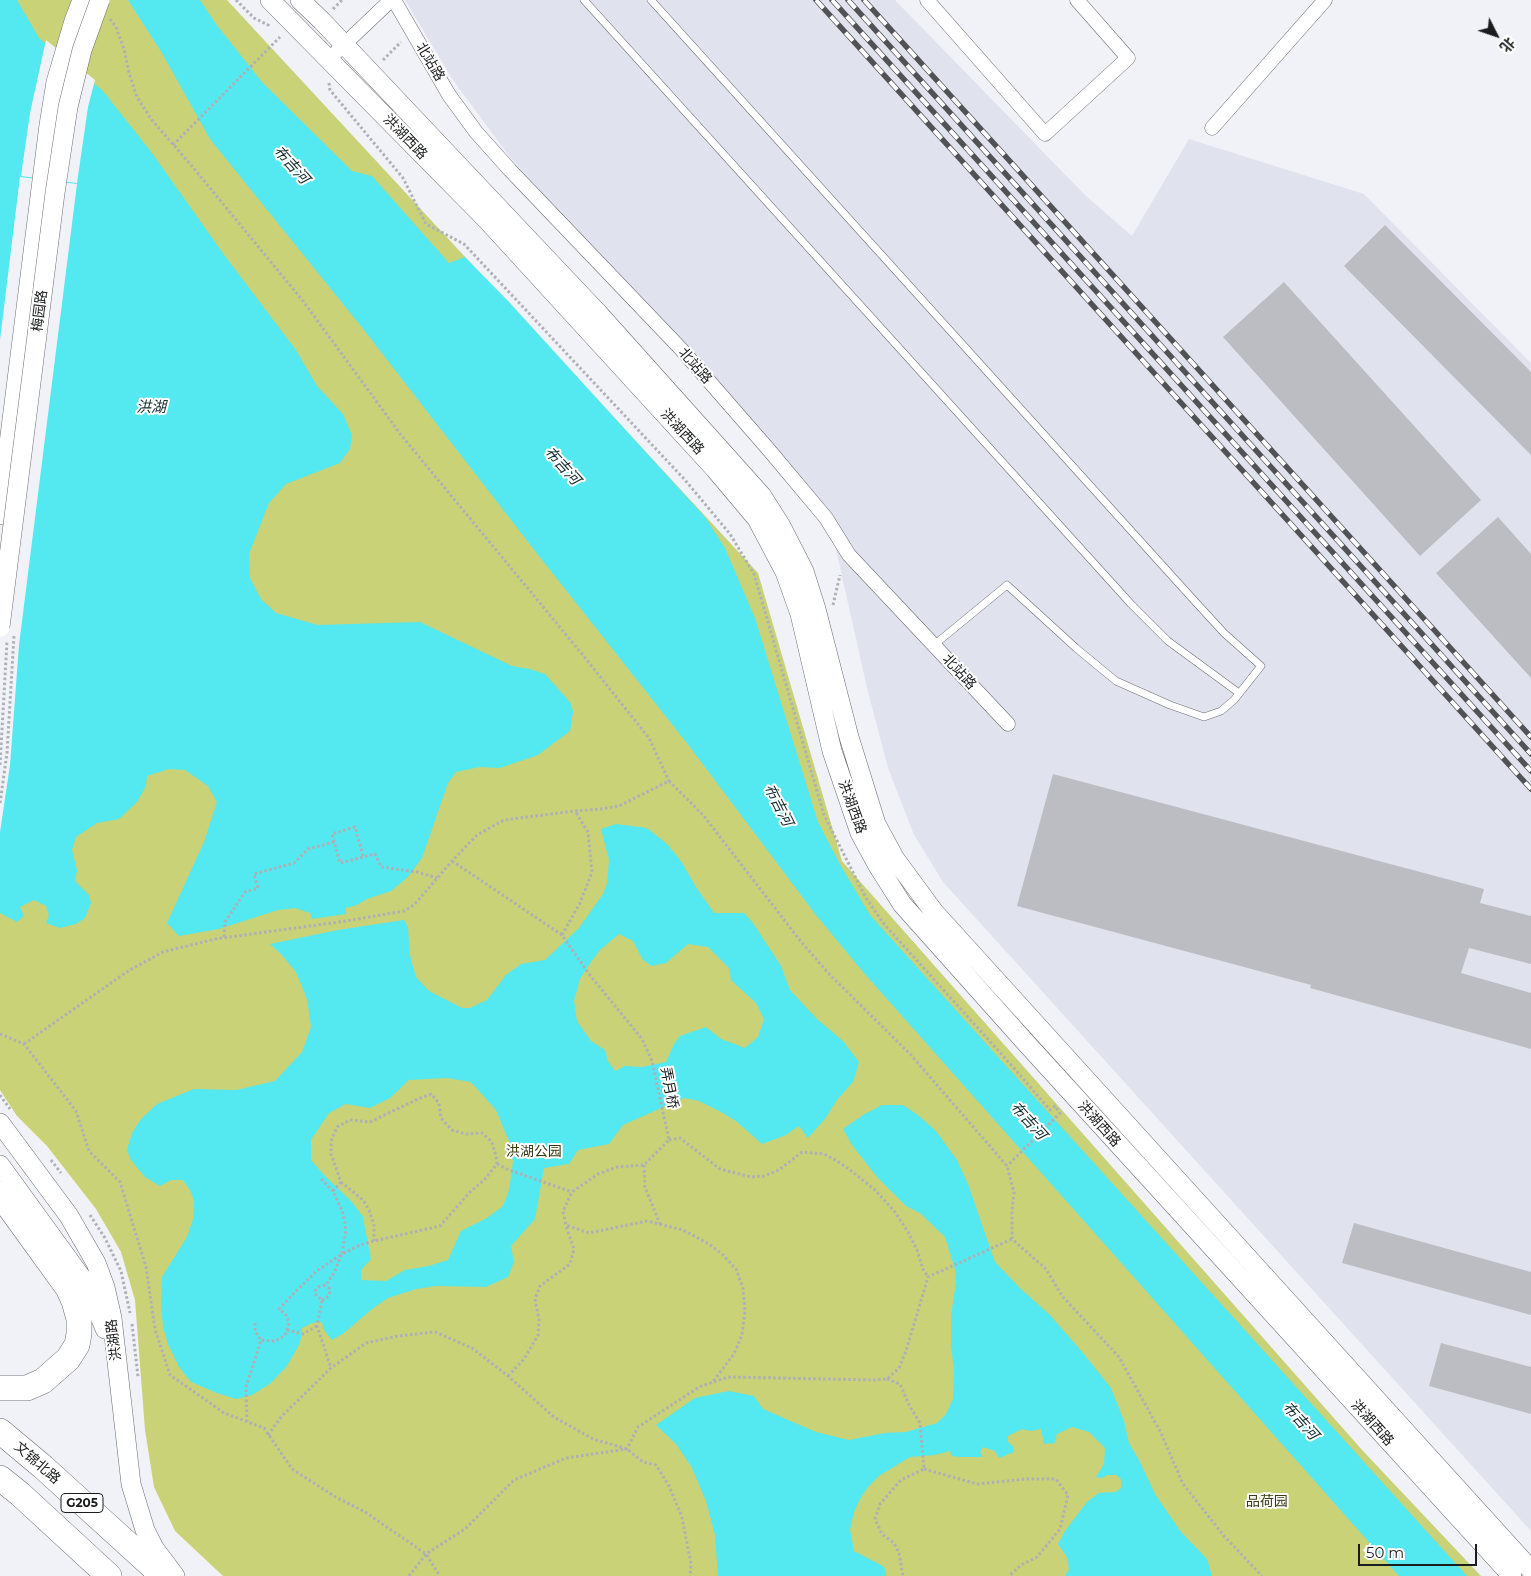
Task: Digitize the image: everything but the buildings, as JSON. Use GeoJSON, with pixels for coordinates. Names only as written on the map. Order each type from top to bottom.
{"type":"FeatureCollection","features":[{"type":"Feature","properties":{"kind":"highway"},"geometry":{"type":"LineString","coordinates":[[0,1194],[68,1288],[79,1319],[77,1345],[68,1359],[55,1372],[43,1381],[27,1388],[0,1388]]}},
{"type":"Feature","properties":{"kind":"highway","name":"文锦北路"},"geometry":{"type":"LineString","coordinates":[[0,1431],[43,1467],[163,1576]]}},
{"type":"Feature","properties":{"kind":"highway","name":"G205"},"geometry":{"type":"LineString","coordinates":[[0,1478],[109,1576]]}},
{"type":"Feature","properties":{"kind":"main road","name":"梅园路"},"geometry":{"type":"LineString","coordinates":[[0,515],[49,125],[56,82],[71,29],[82,0]]}},
{"type":"Feature","properties":{"kind":"main road","name":"洪湖西路"},"geometry":{"type":"LineString","coordinates":[[270,0],[329,68],[487,220],[715,469],[757,519],[785,572],[800,614],[832,751],[860,833],[902,904],[1033,1052],[1512,1576]]}},
{"type":"Feature","properties":{"kind":"main road","name":"洪湖西路"},"geometry":{"type":"LineString","coordinates":[[300,0],[598,314],[734,463],[767,503],[785,532],[804,572],[816,609],[849,737],[876,824],[895,859],[934,912],[1531,1570]]}},
{"type":"Feature","properties":{"kind":"main road","name":"梅园路"},"geometry":{"type":"LineString","coordinates":[[0,627],[55,193],[68,107],[82,50],[103,7]]}},
{"type":"Feature","properties":{"kind":"main road","name":"洪湖路"},"geometry":{"type":"LineString","coordinates":[[0,1124],[68,1216],[96,1263],[105,1286],[112,1318],[131,1484],[145,1530],[154,1548],[175,1576]]}},
{"type":"Feature","properties":{"kind":"main road"},"geometry":{"type":"LineString","coordinates":[[0,1165],[87,1285],[116,1355]]}},
{"type":"Feature","properties":{"kind":"street"},"geometry":{"type":"LineString","coordinates":[[329,68],[344,45],[392,0]]}},
{"type":"Feature","properties":{"kind":"street","name":"北站路"},"geometry":{"type":"LineString","coordinates":[[392,0],[449,95],[476,132],[681,349],[826,518],[848,555],[1008,724]]}},
{"type":"Feature","properties":{"kind":"street"},"geometry":{"type":"LineString","coordinates":[[927,0],[1045,134],[1128,58],[1077,0]]}},
{"type":"Feature","properties":{"kind":"street"},"geometry":{"type":"LineString","coordinates":[[1212,128],[1325,0]]}},
{"type":"Feature","properties":{"kind":"lane"},"geometry":{"type":"LineString","coordinates":[[584,0],[1131,604],[1168,642],[1239,694]]}},
{"type":"Feature","properties":{"kind":"lane"},"geometry":{"type":"LineString","coordinates":[[651,0],[1191,597],[1224,633],[1260,666],[1234,700],[1221,711],[1204,717],[1170,705],[1116,681],[1076,648],[1007,585],[934,645]]}},
{"type":"Feature","properties":{"kind":"path"},"geometry":{"type":"LineString","coordinates":[[236,0],[254,18],[268,25]]}},
{"type":"Feature","properties":{"kind":"path"},"geometry":{"type":"LineString","coordinates":[[333,9],[342,0]]}},
{"type":"Feature","properties":{"kind":"path"},"geometry":{"type":"LineString","coordinates":[[103,7],[116,27],[137,97],[151,119],[191,164],[303,301],[401,435],[649,738],[670,781],[703,815],[802,943],[831,976],[911,1055],[1007,1166],[1014,1193],[1012,1239],[1046,1269],[1062,1296],[1119,1357],[1161,1433],[1183,1484],[1224,1536],[1262,1576]]}},
{"type":"Feature","properties":{"kind":"path"},"geometry":{"type":"LineString","coordinates":[[173,145],[280,37]]}},
{"type":"Feature","properties":{"kind":"path"},"geometry":{"type":"LineString","coordinates":[[383,60],[401,42]]}},
{"type":"Feature","properties":{"kind":"path"},"geometry":{"type":"LineString","coordinates":[[329,68],[330,90],[403,178],[426,224],[464,244],[685,480],[730,534],[754,574],[824,815],[866,898],[884,924],[1014,1067],[1050,1110],[1055,1106],[1060,1113],[1007,1166]]}},
{"type":"Feature","properties":{"kind":"path"},"geometry":{"type":"LineString","coordinates":[[835,611],[833,604],[840,575]]}},
{"type":"Feature","properties":{"kind":"path"},"geometry":{"type":"LineString","coordinates":[[24,1044],[128,971],[163,952],[224,937],[346,921],[404,911],[414,905],[452,861],[478,835],[504,820],[619,806],[670,781]]}},
{"type":"Feature","properties":{"kind":"path"},"geometry":{"type":"LineString","coordinates":[[452,861],[562,935],[580,903],[592,872],[588,832],[575,811]]}},
{"type":"Feature","properties":{"kind":"path"},"geometry":{"type":"LineString","coordinates":[[363,856],[355,828],[332,834],[340,863],[375,854],[381,867],[416,872],[437,878]]}},
{"type":"Feature","properties":{"kind":"path"},"geometry":{"type":"LineString","coordinates":[[224,937],[225,922],[245,892],[258,888],[254,874],[294,863],[308,849],[334,842]]}},
{"type":"Feature","properties":{"kind":"path","name":"弄月桥"},"geometry":{"type":"LineString","coordinates":[[562,935],[589,974],[642,1039],[652,1060],[669,1140]]}},
{"type":"Feature","properties":{"kind":"path"},"geometry":{"type":"LineString","coordinates":[[0,1034],[24,1044],[76,1111],[88,1151],[120,1182],[146,1267],[155,1330],[170,1375],[224,1414],[264,1428],[292,1469],[334,1496],[365,1512],[426,1554],[440,1576]]}},
{"type":"Feature","properties":{"kind":"path"},"geometry":{"type":"LineString","coordinates":[[261,1340],[274,1341],[285,1334],[288,1323],[286,1315],[278,1309],[318,1270],[360,1245],[440,1226],[497,1164],[492,1142],[482,1133],[466,1134],[452,1130],[441,1118],[439,1103],[431,1094],[370,1122],[350,1120],[337,1127],[331,1140],[332,1154],[341,1182],[363,1200],[369,1210],[374,1225],[374,1241]]}},
{"type":"Feature","properties":{"kind":"path"},"geometry":{"type":"LineString","coordinates":[[508,1376],[524,1358],[538,1335],[539,1320],[535,1299],[540,1286],[570,1264],[574,1249],[563,1211],[572,1192],[598,1174],[617,1167],[644,1165],[669,1140],[680,1138],[720,1169],[751,1177],[764,1176],[779,1170],[802,1152],[824,1154],[849,1169],[875,1190],[895,1212],[918,1250],[923,1269],[928,1276]]}},
{"type":"Feature","properties":{"kind":"path"},"geometry":{"type":"LineString","coordinates":[[497,1164],[508,1170],[572,1192]]}},
{"type":"Feature","properties":{"kind":"path"},"geometry":{"type":"LineString","coordinates":[[644,1165],[645,1187],[660,1224]]}},
{"type":"Feature","properties":{"kind":"path"},"geometry":{"type":"LineString","coordinates":[[321,1179],[332,1191],[343,1213],[346,1230],[342,1254],[334,1274],[326,1285],[318,1287],[315,1291],[316,1295],[322,1300]]}},
{"type":"Feature","properties":{"kind":"path"},"geometry":{"type":"LineString","coordinates":[[332,1191],[341,1182]]}},
{"type":"Feature","properties":{"kind":"path"},"geometry":{"type":"LineString","coordinates":[[566,1225],[588,1232],[647,1220],[683,1230],[709,1244],[736,1269],[743,1288],[745,1311],[742,1335],[734,1354],[712,1383]]}},
{"type":"Feature","properties":{"kind":"path"},"geometry":{"type":"LineString","coordinates":[[928,1276],[1012,1239]]}},
{"type":"Feature","properties":{"kind":"path"},"geometry":{"type":"LineString","coordinates":[[887,1379],[899,1368],[906,1351],[928,1276]]}},
{"type":"Feature","properties":{"kind":"path"},"geometry":{"type":"LineString","coordinates":[[326,1285],[330,1292],[326,1299],[322,1300],[316,1326],[330,1368]]}},
{"type":"Feature","properties":{"kind":"path"},"geometry":{"type":"LineString","coordinates":[[255,1323],[255,1331],[261,1340]]}},
{"type":"Feature","properties":{"kind":"path"},"geometry":{"type":"LineString","coordinates":[[287,1330],[303,1334],[316,1326]]}},
{"type":"Feature","properties":{"kind":"path"},"geometry":{"type":"LineString","coordinates":[[268,1435],[281,1417],[330,1368],[366,1343],[398,1336],[435,1332],[472,1348],[508,1376],[554,1417],[593,1438],[628,1449],[642,1462],[656,1465],[669,1486],[682,1517],[691,1564],[690,1576]]}},
{"type":"Feature","properties":{"kind":"path"},"geometry":{"type":"LineString","coordinates":[[247,1422],[246,1387],[261,1340]]}},
{"type":"Feature","properties":{"kind":"path"},"geometry":{"type":"LineString","coordinates":[[628,1449],[638,1427],[699,1387],[728,1377],[887,1379],[900,1384],[909,1405],[920,1423],[924,1469]]}},
{"type":"Feature","properties":{"kind":"path"},"geometry":{"type":"LineString","coordinates":[[409,1576],[426,1554],[465,1529],[514,1480],[566,1458],[628,1449]]}},
{"type":"Feature","properties":{"kind":"path"},"geometry":{"type":"LineString","coordinates":[[903,1576],[899,1553],[894,1543],[882,1534],[875,1519],[880,1504],[902,1480],[924,1469],[977,1484],[1056,1479],[1068,1495],[1060,1529],[1037,1557],[1021,1565],[1009,1576]]}},
{"type":"Feature","properties":{"kind":"shaded area"},"geometry":{"type":"Polygon","coordinates":[[[405,0],[895,0],[1085,195],[1132,236],[1189,139],[1364,194],[1531,363],[1531,1531],[943,882],[914,835],[888,768],[867,688],[828,514],[509,156],[453,80],[405,0]]]}},
{"type":"Feature","properties":{"kind":"green space","name":"洪湖公园"},"geometry":{"type":"Polygon","coordinates":[[[0,0],[227,0],[758,573],[842,861],[1363,1451],[1481,1576],[223,1576],[175,1531],[154,1487],[145,1430],[135,1300],[121,1252],[96,1209],[47,1146],[17,1116],[0,1090],[0,0]]]}},
{"type":"Feature","properties":{"kind":"water","name":"洪湖"},"geometry":{"type":"Polygon","coordinates":[[[0,0],[17,0],[39,38],[103,91],[152,153],[225,256],[296,350],[317,386],[343,414],[352,435],[350,449],[340,463],[286,484],[269,503],[249,554],[250,578],[261,599],[276,613],[318,625],[420,622],[512,666],[545,674],[570,702],[573,711],[570,731],[538,755],[500,768],[480,767],[456,772],[448,783],[422,858],[408,877],[391,891],[346,908],[346,914],[312,919],[310,913],[295,908],[278,910],[219,929],[179,936],[167,923],[204,842],[217,802],[208,786],[185,770],[169,769],[147,776],[146,786],[137,802],[119,819],[97,823],[76,837],[72,850],[77,870],[75,881],[89,895],[91,903],[85,918],[76,924],[60,928],[46,923],[49,915],[46,906],[34,900],[20,907],[24,916],[17,922],[0,913],[0,0]]]}},
{"type":"Feature","properties":{"kind":"water","name":"布吉河"},"geometry":{"type":"Polygon","coordinates":[[[128,0],[200,0],[216,24],[262,82],[352,171],[372,176],[449,263],[465,257],[509,302],[705,517],[725,548],[755,618],[818,822],[870,915],[1467,1576],[1399,1576],[864,973],[816,915],[690,747],[364,330],[210,139],[162,53],[128,0]]]}},
{"type":"Feature","properties":{"kind":"water"},"geometry":{"type":"Polygon","coordinates":[[[616,824],[647,828],[667,844],[681,861],[714,913],[744,913],[753,923],[781,966],[790,990],[817,1019],[843,1041],[859,1062],[853,1082],[808,1138],[799,1126],[786,1135],[762,1144],[736,1121],[723,1113],[699,1101],[684,1098],[623,1125],[609,1144],[578,1150],[569,1164],[544,1168],[535,1219],[511,1246],[514,1262],[508,1277],[486,1287],[437,1286],[416,1289],[388,1298],[344,1333],[332,1340],[324,1330],[322,1322],[312,1323],[302,1328],[300,1343],[287,1366],[271,1383],[252,1395],[236,1399],[191,1382],[179,1367],[168,1344],[163,1327],[161,1305],[162,1277],[187,1237],[193,1219],[194,1201],[190,1190],[183,1180],[171,1180],[160,1186],[145,1177],[131,1160],[127,1150],[132,1133],[141,1119],[157,1104],[194,1089],[236,1090],[275,1081],[302,1052],[311,1027],[307,999],[296,972],[270,944],[338,930],[404,920],[408,927],[410,956],[416,977],[429,991],[462,1008],[470,1008],[487,1000],[506,975],[521,964],[545,960],[579,928],[603,894],[607,884],[609,860],[601,829],[616,824]],[[619,934],[600,950],[591,962],[580,979],[574,1001],[577,1021],[591,1041],[605,1050],[608,1061],[615,1071],[625,1066],[642,1067],[666,1062],[680,1036],[706,1027],[721,1039],[745,1048],[758,1037],[764,1019],[756,1003],[731,980],[729,968],[708,947],[688,944],[666,963],[652,966],[643,960],[633,941],[619,934]],[[447,1078],[409,1080],[390,1098],[370,1108],[346,1104],[329,1113],[311,1140],[311,1160],[352,1202],[363,1217],[371,1259],[361,1270],[361,1280],[386,1281],[405,1270],[429,1266],[448,1260],[461,1231],[487,1218],[503,1206],[509,1190],[513,1161],[509,1141],[496,1110],[471,1082],[447,1078]]]}},
{"type":"Feature","properties":{"kind":"water"},"geometry":{"type":"Polygon","coordinates":[[[882,1105],[903,1105],[918,1115],[936,1131],[957,1160],[968,1184],[995,1262],[1050,1315],[1111,1388],[1124,1421],[1129,1443],[1155,1494],[1181,1532],[1207,1559],[1212,1576],[1065,1576],[1069,1569],[1067,1557],[1058,1544],[1065,1531],[1087,1502],[1099,1493],[1116,1492],[1121,1488],[1121,1479],[1116,1475],[1108,1475],[1102,1478],[1096,1477],[1104,1464],[1105,1448],[1089,1432],[1072,1427],[1057,1434],[1055,1443],[1044,1444],[1041,1429],[1030,1431],[1022,1429],[1008,1436],[1008,1442],[1013,1446],[1014,1452],[999,1458],[995,1451],[983,1447],[980,1453],[983,1457],[952,1456],[950,1451],[935,1455],[910,1457],[879,1476],[860,1499],[854,1512],[850,1530],[854,1551],[883,1566],[886,1576],[718,1576],[715,1535],[706,1501],[691,1466],[676,1444],[656,1425],[695,1398],[729,1391],[754,1396],[763,1409],[816,1432],[849,1440],[885,1433],[906,1432],[937,1423],[946,1414],[953,1399],[954,1371],[951,1344],[951,1316],[956,1282],[955,1269],[945,1237],[920,1213],[906,1206],[877,1177],[852,1145],[843,1129],[882,1105]]]}},
{"type":"Feature","properties":{"kind":"pier"},"geometry":{"type":"Polygon","coordinates":[[[46,40],[95,80],[88,107],[77,183],[21,176],[30,113],[46,40]]]}},
{"type":"Feature","properties":{"kind":"pier"},"geometry":{"type":"Polygon","coordinates":[[[20,177],[77,184],[19,645],[10,765],[0,832],[0,340],[20,177]]]}},
{"type":"Feature","properties":{"kind":"railway"},"geometry":{"type":"LineString","coordinates":[[816,0],[1531,789]]}},
{"type":"Feature","properties":{"kind":"railway"},"geometry":{"type":"LineString","coordinates":[[832,0],[1531,771]]}},
{"type":"Feature","properties":{"kind":"railway"},"geometry":{"type":"LineString","coordinates":[[848,0],[1531,754]]}},
{"type":"Feature","properties":{"kind":"railway"},"geometry":{"type":"LineString","coordinates":[[864,0],[1531,737]]}},
{"type":"Feature","properties":{"kind":"park label","name":"品荷园"},"geometry":{"type":"Point","coordinates":[1267,1502]}}]}
